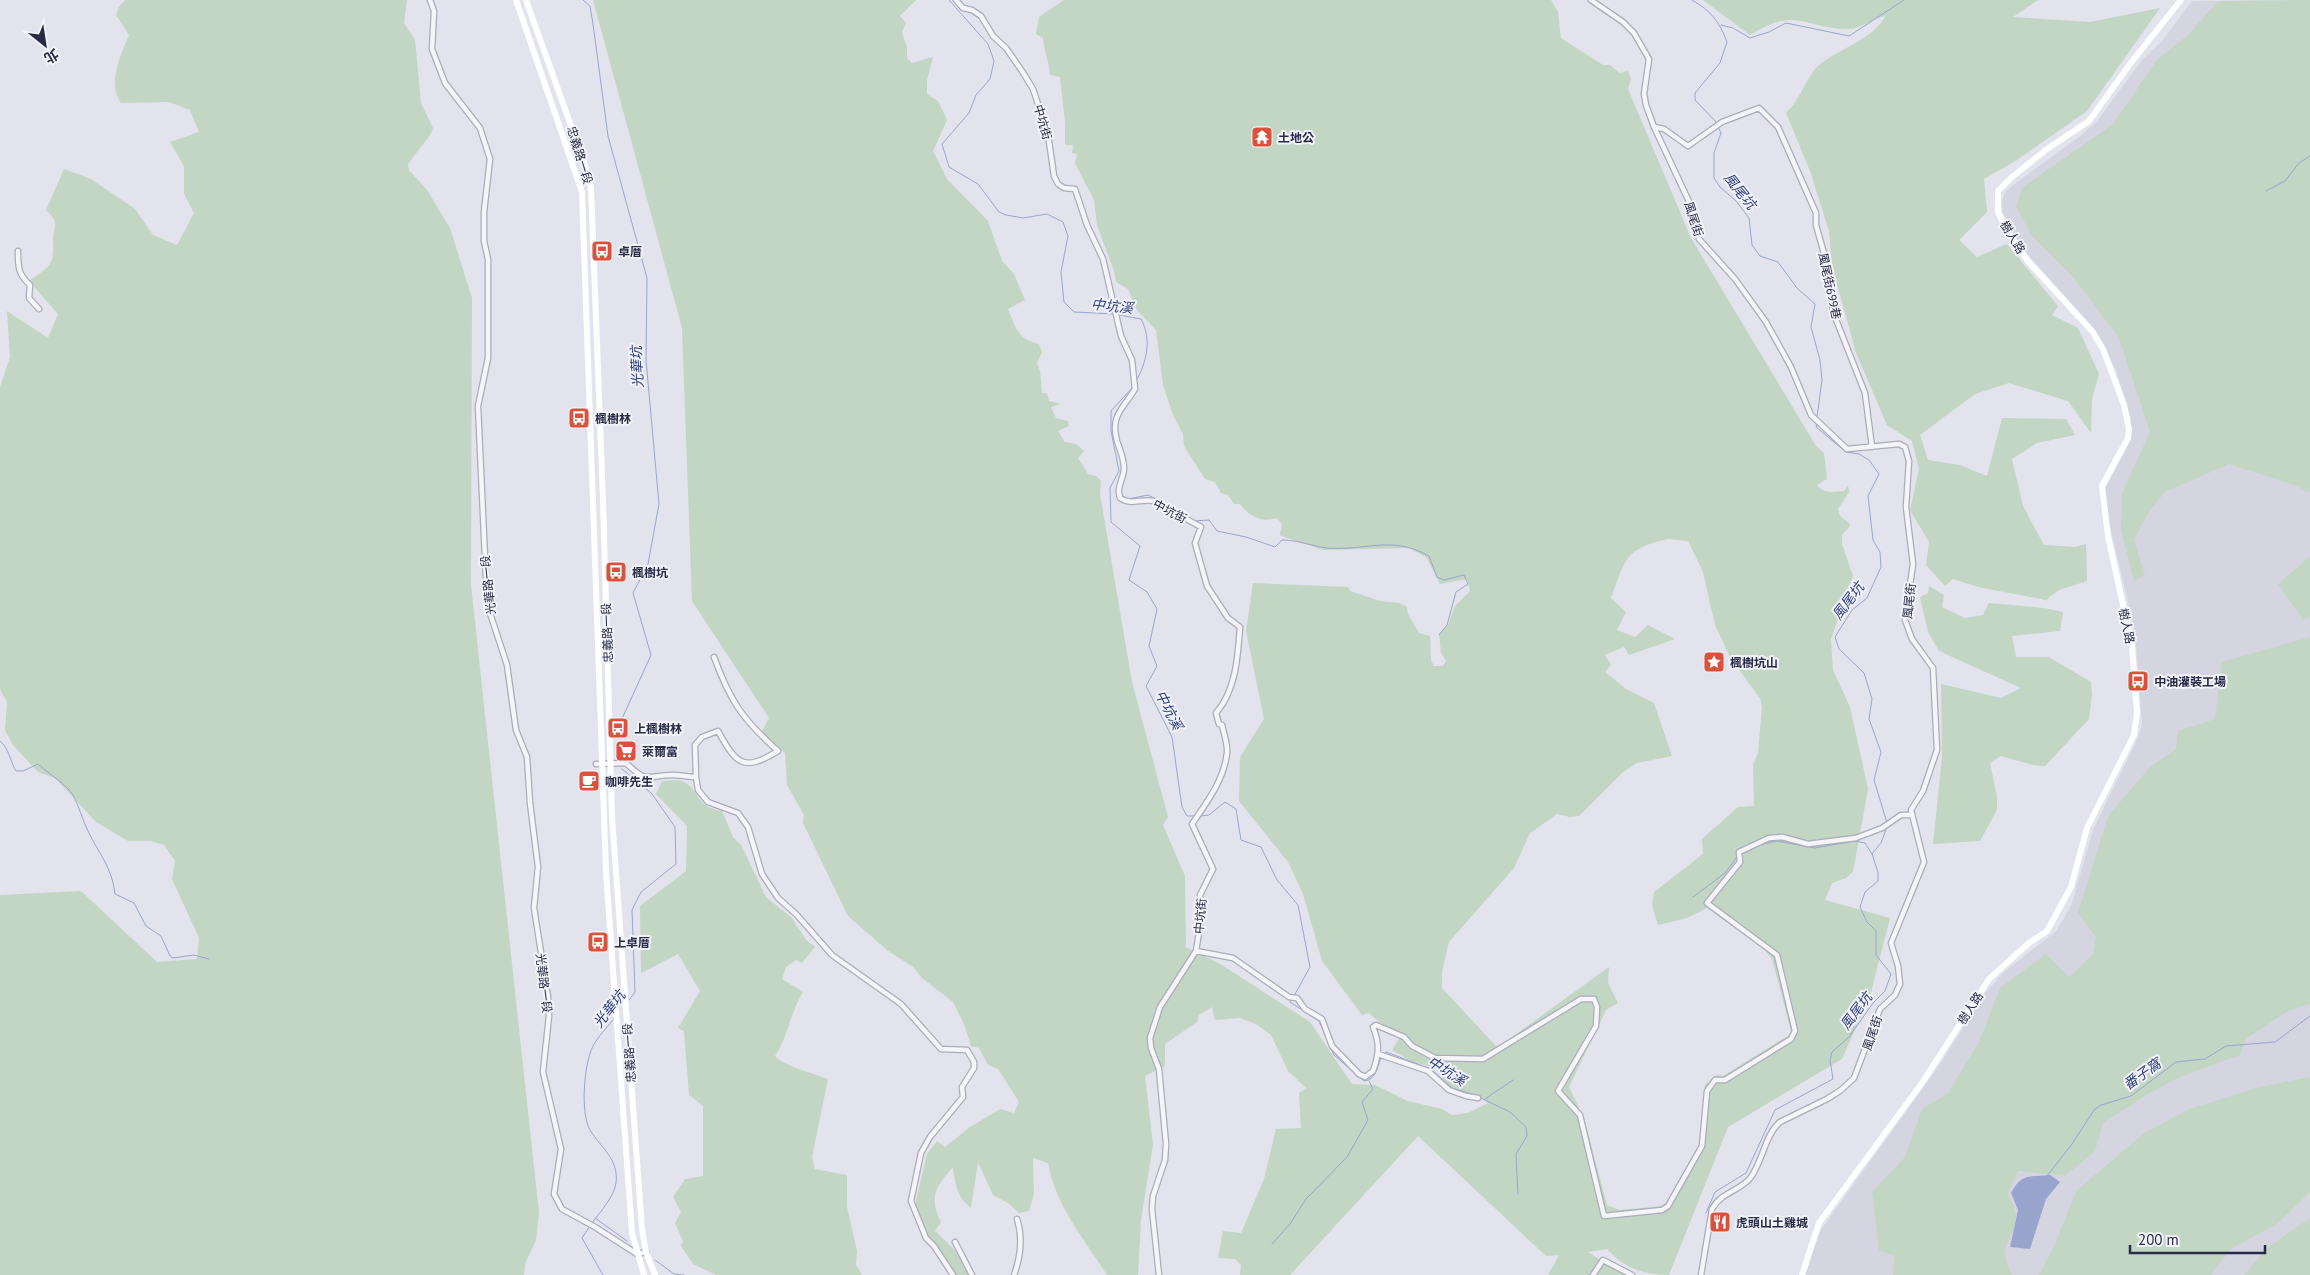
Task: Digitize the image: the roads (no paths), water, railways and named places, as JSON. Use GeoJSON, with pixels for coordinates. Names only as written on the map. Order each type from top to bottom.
{"type":"FeatureCollection","features":[{"type":"Feature","properties":{"kind":"main road","name":"忠義路一段"},"geometry":{"type":"LineString","coordinates":[[516,0],[544,87],[582,192],[598,764],[610,974],[614,992],[632,1233],[644,1275]]}},
{"type":"Feature","properties":{"kind":"main road","name":"忠義路一段"},"geometry":{"type":"LineString","coordinates":[[526,0],[558,82],[591,187],[608,603],[613,843],[625,973],[624,990],[642,1229],[646,1252],[655,1275]]}},
{"type":"Feature","properties":{"kind":"main road","name":"樹人路"},"geometry":{"type":"LineString","coordinates":[[1802,1275],[1820,1223],[1922,1083],[1989,979],[2029,943],[2046,931],[2071,887],[2087,828],[2134,735],[2137,712],[2132,646],[2108,536],[2102,486],[2128,438],[2129,429],[2124,405],[2103,349],[2092,331],[2027,260],[2006,229],[1998,212],[1998,191],[2026,166],[2088,121],[2181,0]]}},
{"type":"Feature","properties":{"kind":"main road"},"geometry":{"type":"LineString","coordinates":[[544,87],[558,82]]}},
{"type":"Feature","properties":{"kind":"main road"},"geometry":{"type":"LineString","coordinates":[[588,430],[602,430]]}},
{"type":"Feature","properties":{"kind":"main road"},"geometry":{"type":"LineString","coordinates":[[594,603],[608,603]]}},
{"type":"Feature","properties":{"kind":"main road"},"geometry":{"type":"LineString","coordinates":[[610,974],[625,973]]}},
{"type":"Feature","properties":{"kind":"street","name":"光華路一段"},"geometry":{"type":"LineString","coordinates":[[430,0],[434,11],[432,49],[445,83],[480,128],[490,159],[484,212],[484,241],[488,259],[488,358],[478,406],[486,580],[489,610],[507,665],[516,730],[527,757],[530,804],[538,866],[534,908],[548,997],[549,1016],[542,1072],[561,1149],[554,1194],[562,1209],[595,1227],[637,1254]]}},
{"type":"Feature","properties":{"kind":"street","name":"中坑街"},"geometry":{"type":"LineString","coordinates":[[956,0],[963,8],[972,10],[980,16],[993,36],[1014,57],[1033,89],[1048,134],[1054,176],[1058,184],[1064,188],[1075,189],[1087,225],[1100,249],[1121,336],[1132,360],[1134,386],[1115,420],[1115,432],[1124,470],[1118,492],[1120,498],[1128,502],[1146,499],[1154,501],[1201,527],[1194,543],[1208,586],[1228,618],[1240,627],[1238,660],[1222,707],[1216,713],[1219,724],[1222,725],[1228,751],[1214,792],[1192,824],[1213,869],[1200,895],[1201,920],[1196,951],[1160,1007],[1150,1038],[1151,1048],[1159,1069],[1165,1160],[1153,1196],[1152,1208],[1159,1275]]}},
{"type":"Feature","properties":{"kind":"street","name":"風尾街"},"geometry":{"type":"LineString","coordinates":[[1591,0],[1634,33],[1650,59],[1644,94],[1654,127],[1693,210],[1699,239],[1735,279],[1766,322],[1791,367],[1811,415],[1847,450],[1898,444],[1906,447],[1910,461],[1906,507],[1913,564],[1906,620],[1912,639],[1933,668],[1937,750],[1923,791],[1915,802],[1911,814],[1924,862],[1891,943],[1898,966],[1900,984],[1895,995],[1880,1009],[1854,1078],[1841,1090],[1772,1128],[1768,1143],[1750,1179],[1718,1200],[1712,1209],[1702,1275]]}},
{"type":"Feature","properties":{"kind":"street","name":"風尾街699巷"},"geometry":{"type":"LineString","coordinates":[[1654,127],[1664,129],[1688,146],[1720,124],[1759,108],[1778,127],[1804,182],[1816,213],[1816,225],[1827,264],[1833,312],[1865,393],[1872,447]]}},
{"type":"Feature","properties":{"kind":"street"},"geometry":{"type":"LineString","coordinates":[[18,251],[20,276],[30,285],[29,298],[39,308]]}},
{"type":"Feature","properties":{"kind":"street"},"geometry":{"type":"LineString","coordinates":[[714,657],[725,688],[751,727],[778,751],[755,764],[743,762],[733,756],[718,732],[708,734],[698,740],[695,746],[698,790],[708,802],[738,813],[752,834],[762,874],[778,898],[797,915],[828,951],[901,1004],[941,1049],[967,1050],[974,1062],[974,1068],[962,1087],[961,1100],[941,1122],[921,1153],[911,1201],[926,1238],[934,1246],[953,1275]]}},
{"type":"Feature","properties":{"kind":"street"},"geometry":{"type":"LineString","coordinates":[[598,764],[626,763],[638,774],[648,778],[672,775],[696,778]]}},
{"type":"Feature","properties":{"kind":"street"},"geometry":{"type":"LineString","coordinates":[[1196,951],[1233,958],[1290,997],[1297,998],[1305,1010],[1322,1018],[1332,1046],[1359,1074],[1367,1076],[1373,1071],[1382,1055],[1373,1027],[1376,1025],[1404,1037],[1412,1046],[1435,1058],[1483,1059],[1581,999],[1594,999],[1597,1007],[1596,1026],[1558,1091],[1580,1115],[1604,1216],[1662,1210],[1668,1206],[1702,1146],[1707,1091],[1715,1080],[1725,1080],[1791,1039],[1795,1031],[1777,955],[1707,903],[1740,862],[1739,852],[1769,838],[1782,837],[1808,844],[1830,843],[1856,838],[1882,828],[1891,820],[1901,815],[1911,814]]}},
{"type":"Feature","properties":{"kind":"street"},"geometry":{"type":"LineString","coordinates":[[1382,1055],[1428,1070],[1449,1090],[1478,1098]]}},
{"type":"Feature","properties":{"kind":"street"},"geometry":{"type":"LineString","coordinates":[[1014,1275],[1020,1253],[1022,1234],[1018,1219]]}},
{"type":"Feature","properties":{"kind":"street"},"geometry":{"type":"LineString","coordinates":[[955,1242],[972,1275]]}},
{"type":"Feature","properties":{"kind":"street"},"geometry":{"type":"LineString","coordinates":[[637,1254],[646,1252]]}},
{"type":"Feature","properties":{"kind":"street"},"geometry":{"type":"LineString","coordinates":[[1593,1275],[1603,1260],[1632,1275]]}},
{"type":"Feature","properties":{"kind":"water"},"geometry":{"type":"Polygon","coordinates":[[[2050,1175],[2060,1182],[2046,1199],[2030,1249],[2010,1247],[2018,1210],[2011,1193],[2019,1182],[2027,1177],[2050,1175]]]}},
{"type":"Feature","properties":{"kind":"waterway","name":"光華坑"},"geometry":{"type":"LineString","coordinates":[[583,0],[590,6],[608,136],[647,278],[646,360],[659,504],[648,564],[633,593],[651,655],[621,721],[621,728]]}},
{"type":"Feature","properties":{"kind":"waterway","name":"中坑溪"},"geometry":{"type":"LineString","coordinates":[[949,0],[988,44],[994,61],[990,79],[976,95],[969,113],[942,144],[949,167],[978,184],[999,212],[1023,218],[1047,214],[1063,222],[1068,236],[1061,272],[1064,302],[1074,312],[1115,314]]}},
{"type":"Feature","properties":{"kind":"waterway","name":"風尾坑"},"geometry":{"type":"LineString","coordinates":[[1692,0],[1714,17],[1727,42],[1720,63],[1695,93],[1695,100],[1717,123]]}},
{"type":"Feature","properties":{"kind":"waterway"},"geometry":{"type":"LineString","coordinates":[[1721,25],[1733,28],[1750,38],[1769,32],[1786,23],[1849,36],[1904,0]]}},
{"type":"Feature","properties":{"kind":"waterway","name":"風尾坑"},"geometry":{"type":"LineString","coordinates":[[1718,127],[1721,133],[1714,153],[1714,178],[1749,218],[1752,245],[1760,256],[1778,262],[1797,288],[1815,304],[1811,327],[1820,360],[1822,380],[1817,417]]}},
{"type":"Feature","properties":{"kind":"waterway"},"geometry":{"type":"LineString","coordinates":[[2266,191],[2285,181],[2299,163],[2310,156]]}},
{"type":"Feature","properties":{"kind":"waterway","name":"中坑溪"},"geometry":{"type":"LineString","coordinates":[[1119,315],[1141,319],[1146,334],[1147,350],[1143,366],[1136,381]]}},
{"type":"Feature","properties":{"kind":"waterway","name":"中坑溪"},"geometry":{"type":"LineString","coordinates":[[1133,387],[1111,411],[1111,431],[1119,471],[1110,488],[1111,522],[1140,546],[1129,580],[1147,592],[1157,609],[1149,646],[1157,666],[1146,686],[1172,737],[1182,807],[1187,816],[1197,816]]}},
{"type":"Feature","properties":{"kind":"waterway","name":"風尾坑"},"geometry":{"type":"LineString","coordinates":[[1817,424],[1816,427],[1846,452],[1859,454],[1869,460],[1879,474],[1868,496],[1873,540],[1880,552],[1881,567],[1867,598],[1852,610],[1835,637],[1839,649],[1864,673],[1872,699],[1869,719],[1881,752],[1874,780],[1887,823]]}},
{"type":"Feature","properties":{"kind":"waterway"},"geometry":{"type":"LineString","coordinates":[[1120,494],[1128,499],[1148,495],[1186,516]]}},
{"type":"Feature","properties":{"kind":"waterway"},"geometry":{"type":"LineString","coordinates":[[1194,521],[1209,520],[1217,531],[1246,537],[1275,547],[1282,540],[1327,548],[1391,545],[1403,546],[1429,556],[1437,577],[1444,580],[1464,575],[1468,584],[1456,592],[1447,625],[1439,635]]}},
{"type":"Feature","properties":{"kind":"waterway"},"geometry":{"type":"LineString","coordinates":[[0,741],[16,771],[23,771],[38,764],[70,791],[88,831],[108,868],[115,894],[134,903],[146,926],[161,936],[170,956],[173,958],[194,955],[209,959]]}},
{"type":"Feature","properties":{"kind":"waterway","name":"光華坑"},"geometry":{"type":"LineString","coordinates":[[622,769],[652,794],[675,827],[676,864],[641,892],[632,910],[635,992],[629,1000]]}},
{"type":"Feature","properties":{"kind":"waterway","name":"中坑溪"},"geometry":{"type":"LineString","coordinates":[[1201,816],[1209,815],[1225,802],[1236,809],[1241,840],[1261,847],[1277,880],[1298,905],[1310,967],[1294,996]]}},
{"type":"Feature","properties":{"kind":"waterway","name":"風尾坑"},"geometry":{"type":"LineString","coordinates":[[1706,1213],[1715,1192],[1746,1173],[1775,1110],[1833,1079],[1830,1060],[1832,1052],[1849,1037],[1873,1003],[1885,991],[1891,974],[1876,955],[1876,931],[1867,922],[1860,907],[1865,892],[1878,881],[1878,872],[1872,854],[1881,843],[1887,827]]}},
{"type":"Feature","properties":{"kind":"waterway"},"geometry":{"type":"LineString","coordinates":[[1693,897],[1725,873],[1737,857],[1759,845],[1777,841],[1815,848],[1855,841],[1865,843],[1872,854]]}},
{"type":"Feature","properties":{"kind":"waterway","name":"中坑溪"},"geometry":{"type":"LineString","coordinates":[[1292,999],[1290,1002],[1319,1021],[1328,1041]]}},
{"type":"Feature","properties":{"kind":"waterway","name":"番子窩"},"geometry":{"type":"LineString","coordinates":[[2047,1176],[2072,1144],[2094,1110],[2101,1105],[2131,1096],[2176,1062],[2205,1059],[2226,1046],[2275,1042],[2310,1016]]}},
{"type":"Feature","properties":{"kind":"waterway","name":"光華坑"},"geometry":{"type":"LineString","coordinates":[[592,1223],[613,1194],[616,1175],[612,1160],[590,1130],[587,1122],[584,1100],[585,1076],[593,1046],[614,1019]]}},
{"type":"Feature","properties":{"kind":"waterway","name":"中坑溪"},"geometry":{"type":"LineString","coordinates":[[1331,1049],[1334,1055],[1364,1081],[1374,1076],[1381,1058]]}},
{"type":"Feature","properties":{"kind":"waterway","name":"中坑溪"},"geometry":{"type":"LineString","coordinates":[[1384,1055],[1386,1052],[1431,1069],[1452,1088],[1475,1095]]}},
{"type":"Feature","properties":{"kind":"waterway"},"geometry":{"type":"LineString","coordinates":[[1485,1099],[1513,1080]]}},
{"type":"Feature","properties":{"kind":"waterway"},"geometry":{"type":"LineString","coordinates":[[1272,1244],[1290,1224],[1306,1199],[1347,1157],[1368,1120],[1362,1102],[1373,1089],[1369,1081]]}},
{"type":"Feature","properties":{"kind":"waterway","name":"中坑溪"},"geometry":{"type":"LineString","coordinates":[[1481,1098],[1510,1112],[1526,1127],[1527,1136],[1516,1154],[1518,1194]]}},
{"type":"Feature","properties":{"kind":"waterway"},"geometry":{"type":"LineString","coordinates":[[595,1218],[627,1241]]}},
{"type":"Feature","properties":{"kind":"waterway","name":"光華坑"},"geometry":{"type":"LineString","coordinates":[[590,1226],[582,1238],[603,1275]]}},
{"type":"Feature","properties":{"kind":"waterway"},"geometry":{"type":"LineString","coordinates":[[655,1260],[674,1274],[684,1275]]}},
{"type":"Feature","properties":{"kind":"place","name":"土地公"},"geometry":{"type":"Point","coordinates":[1262,137]}},
{"type":"Feature","properties":{"kind":"place","name":"卓厝"},"geometry":{"type":"Point","coordinates":[602,251]}},
{"type":"Feature","properties":{"kind":"place","name":"楓樹林"},"geometry":{"type":"Point","coordinates":[579,418]}},
{"type":"Feature","properties":{"kind":"place","name":"楓樹坑"},"geometry":{"type":"Point","coordinates":[616,572]}},
{"type":"Feature","properties":{"kind":"place","name":"楓樹坑山"},"geometry":{"type":"Point","coordinates":[1714,662]}},
{"type":"Feature","properties":{"kind":"place","name":"中油灌裝工場"},"geometry":{"type":"Point","coordinates":[2138,681]}},
{"type":"Feature","properties":{"kind":"place","name":"上楓樹林"},"geometry":{"type":"Point","coordinates":[618,728]}},
{"type":"Feature","properties":{"kind":"place","name":"萊爾富"},"geometry":{"type":"Point","coordinates":[626,751]}},
{"type":"Feature","properties":{"kind":"place","name":"咖啡先生"},"geometry":{"type":"Point","coordinates":[589,781]}},
{"type":"Feature","properties":{"kind":"place","name":"上卓厝"},"geometry":{"type":"Point","coordinates":[598,942]}},
{"type":"Feature","properties":{"kind":"place","name":"虎頭山土雞城"},"geometry":{"type":"Point","coordinates":[1720,1222]}}]}
